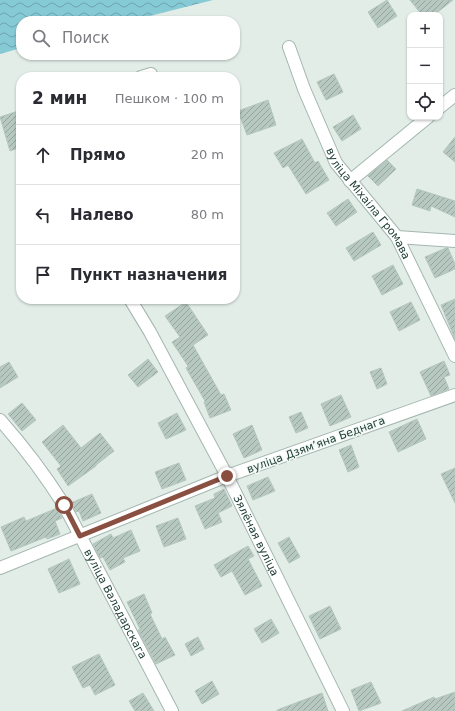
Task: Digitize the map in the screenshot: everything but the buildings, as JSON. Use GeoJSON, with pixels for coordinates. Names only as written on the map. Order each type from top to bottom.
{"type":"FeatureCollection","features":[{"type":"Feature","properties":{"kind":"street","name":"вуліца Міхаіла Громава"},"geometry":{"type":"LineString","coordinates":[[289,47],[304,89],[336,163],[397,238],[455,356]]}},
{"type":"Feature","properties":{"kind":"street"},"geometry":{"type":"LineString","coordinates":[[443,105],[455,95]]}},
{"type":"Feature","properties":{"kind":"street"},"geometry":{"type":"LineString","coordinates":[[350,181],[424,120]]}},
{"type":"Feature","properties":{"kind":"street"},"geometry":{"type":"LineString","coordinates":[[397,238],[455,241]]}},
{"type":"Feature","properties":{"kind":"street","name":"Зялёная вуліца"},"geometry":{"type":"LineString","coordinates":[[133,304],[150,332],[227,476],[343,711]]}},
{"type":"Feature","properties":{"kind":"street","name":"вуліца Дзямʼяна Беднага"},"geometry":{"type":"LineString","coordinates":[[0,568],[227,476],[455,395]]}},
{"type":"Feature","properties":{"kind":"street","name":"вуліца Валадарскага"},"geometry":{"type":"LineString","coordinates":[[0,420],[22,445],[44,474],[64,505],[172,711]]}},
{"type":"Feature","properties":{"kind":"water"},"geometry":{"type":"Polygon","coordinates":[[[0,0],[213,0],[150,16],[16,16],[16,49],[0,54],[0,0]]]}},
{"type":"Feature","properties":{"kind":"route"},"geometry":{"type":"LineString","coordinates":[[64,505],[80,536],[227,476]]}}]}
